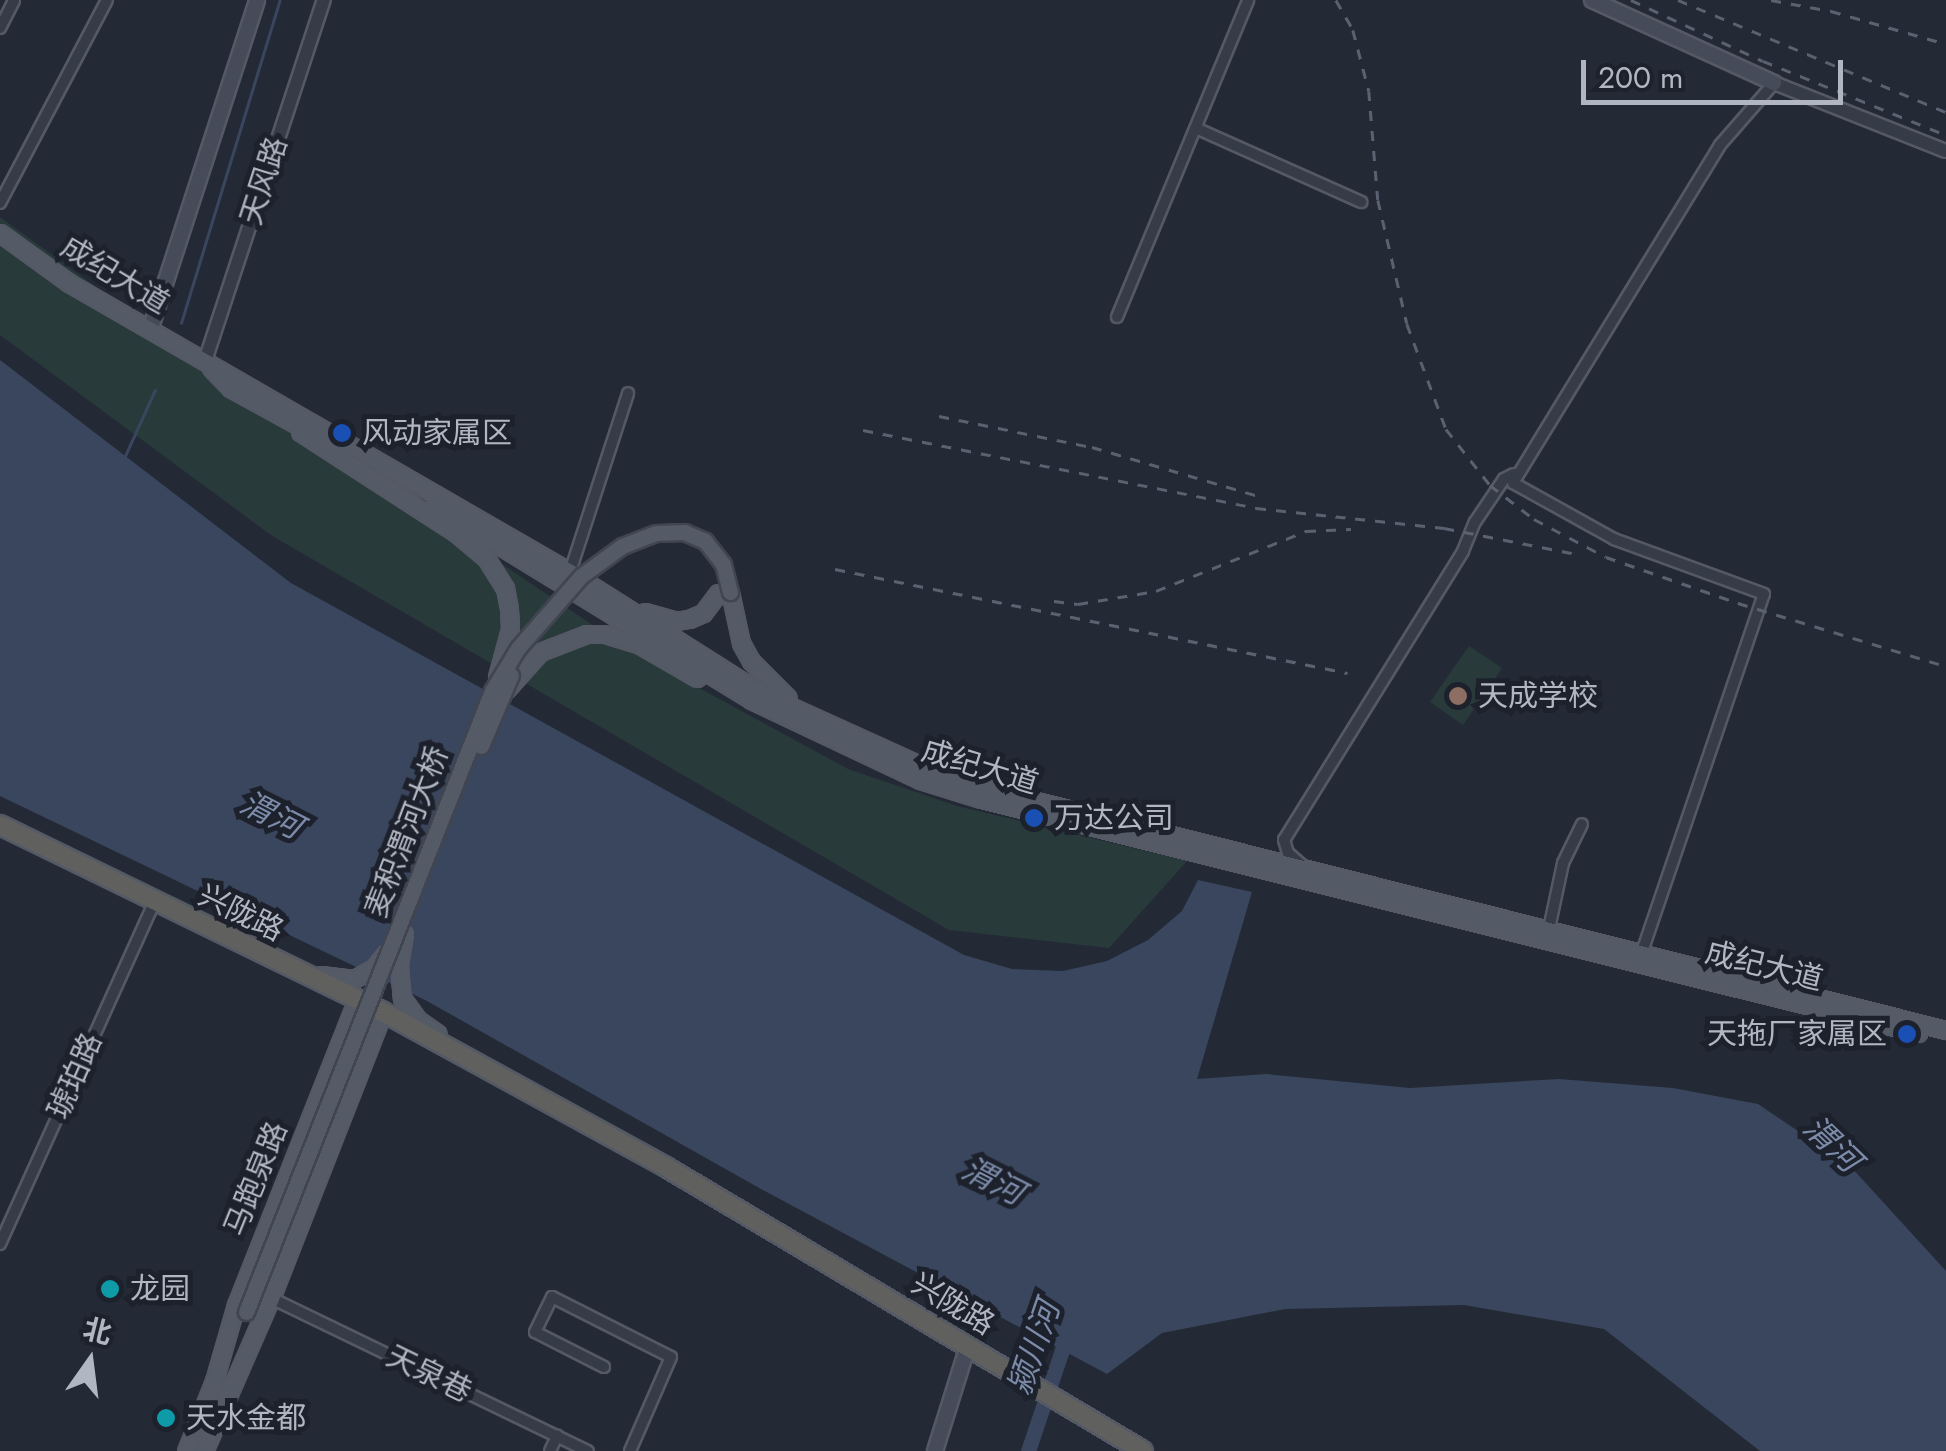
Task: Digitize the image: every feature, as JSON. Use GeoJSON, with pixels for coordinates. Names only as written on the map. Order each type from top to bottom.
{"type":"FeatureCollection","features":[{"type":"Feature","properties":{"kind":"highway","name":"兴陇路"},"geometry":{"type":"LineString","coordinates":[[0,826],[355,1004],[666,1167],[992,1360]]}},
{"type":"Feature","properties":{"kind":"highway","name":"兴陇路"},"geometry":{"type":"LineString","coordinates":[[0,836],[355,1004]]}},
{"type":"Feature","properties":{"kind":"highway","name":"兴陇路"},"geometry":{"type":"LineString","coordinates":[[381,1018],[744,1224],[911,1325],[992,1360]]}},
{"type":"Feature","properties":{"kind":"highway"},"geometry":{"type":"LineString","coordinates":[[992,1360],[1140,1449]]}},
{"type":"Feature","properties":{"kind":"main road"},"geometry":{"type":"LineString","coordinates":[[150,327],[257,0]]}},
{"type":"Feature","properties":{"kind":"main road"},"geometry":{"type":"LineString","coordinates":[[1592,0],[1774,83]]}},
{"type":"Feature","properties":{"kind":"main road","name":"成纪大道"},"geometry":{"type":"LineString","coordinates":[[0,232],[69,283],[570,572],[759,692],[959,780],[1946,1030]]}},
{"type":"Feature","properties":{"kind":"main road","name":"成纪大道"},"geometry":{"type":"LineString","coordinates":[[205,361],[230,388],[551,575],[751,700],[874,762],[981,799],[1946,1041]]}},
{"type":"Feature","properties":{"kind":"main road"},"geometry":{"type":"LineString","coordinates":[[281,418],[474,545],[497,571],[504,588],[510,629],[496,694]]}},
{"type":"Feature","properties":{"kind":"main road","name":"麦积渭河大桥"},"geometry":{"type":"LineString","coordinates":[[249,1314],[496,694],[518,648],[558,598],[602,560],[643,537],[671,531],[705,541],[723,564],[724,593],[751,662],[768,682],[815,718]]}},
{"type":"Feature","properties":{"kind":"main road"},"geometry":{"type":"LineString","coordinates":[[618,602],[676,621],[703,613],[724,593]]}},
{"type":"Feature","properties":{"kind":"main road"},"geometry":{"type":"LineString","coordinates":[[496,694],[540,652],[571,637],[605,634],[640,645],[826,748],[874,762]]}},
{"type":"Feature","properties":{"kind":"main road"},"geometry":{"type":"LineString","coordinates":[[46,846],[340,981],[374,968],[400,933]]}},
{"type":"Feature","properties":{"kind":"main road"},"geometry":{"type":"LineString","coordinates":[[400,933],[398,984],[408,1010],[434,1032],[666,1167]]}},
{"type":"Feature","properties":{"kind":"main road","name":"马跑泉路"},"geometry":{"type":"LineString","coordinates":[[204,1451],[222,1384],[236,1305],[355,1004]]}},
{"type":"Feature","properties":{"kind":"main road","name":"马跑泉路"},"geometry":{"type":"LineString","coordinates":[[186,1451],[270,1298],[381,1018]]}},
{"type":"Feature","properties":{"kind":"main road","name":"马跑泉路"},"geometry":{"type":"LineString","coordinates":[[222,1384],[249,1314]]}},
{"type":"Feature","properties":{"kind":"main road"},"geometry":{"type":"LineString","coordinates":[[939,1451],[970,1350]]}},
{"type":"Feature","properties":{"kind":"street"},"geometry":{"type":"LineString","coordinates":[[0,28],[14,0]]}},
{"type":"Feature","properties":{"kind":"street"},"geometry":{"type":"LineString","coordinates":[[0,203],[107,0]]}},
{"type":"Feature","properties":{"kind":"street","name":"天风路"},"geometry":{"type":"LineString","coordinates":[[205,361],[324,0]]}},
{"type":"Feature","properties":{"kind":"street"},"geometry":{"type":"LineString","coordinates":[[1118,317],[1248,0]]}},
{"type":"Feature","properties":{"kind":"street"},"geometry":{"type":"LineString","coordinates":[[1642,952],[1764,594],[1614,539],[1520,490],[1513,483],[1514,474],[1720,145],[1774,83],[1946,151]]}},
{"type":"Feature","properties":{"kind":"street"},"geometry":{"type":"LineString","coordinates":[[1198,129],[1361,202]]}},
{"type":"Feature","properties":{"kind":"street"},"geometry":{"type":"LineString","coordinates":[[570,572],[628,393]]}},
{"type":"Feature","properties":{"kind":"street"},"geometry":{"type":"LineString","coordinates":[[1303,867],[1288,852],[1284,840],[1463,551],[1475,522],[1504,479],[1514,474]]}},
{"type":"Feature","properties":{"kind":"street"},"geometry":{"type":"LineString","coordinates":[[1549,929],[1563,863],[1582,824]]}},
{"type":"Feature","properties":{"kind":"street","name":"琥珀路"},"geometry":{"type":"LineString","coordinates":[[0,1244],[151,910]]}},
{"type":"Feature","properties":{"kind":"street"},"geometry":{"type":"LineString","coordinates":[[604,1367],[535,1332],[552,1296],[671,1357],[630,1451]]}},
{"type":"Feature","properties":{"kind":"street","name":"天泉巷"},"geometry":{"type":"LineString","coordinates":[[270,1298],[588,1451]]}},
{"type":"Feature","properties":{"kind":"street"},"geometry":{"type":"LineString","coordinates":[[550,1451],[557,1436]]}},
{"type":"Feature","properties":{"kind":"shaded area"},"geometry":{"type":"Polygon","coordinates":[[[0,217],[151,327],[631,651],[848,769],[957,806],[1187,861],[1109,948],[949,930],[271,535],[0,335],[0,217]]]}},
{"type":"Feature","properties":{"kind":"shaded area"},"geometry":{"type":"Polygon","coordinates":[[[1469,646],[1502,668],[1463,725],[1430,702],[1469,646]]]}},
{"type":"Feature","properties":{"kind":"water","name":"渭河"},"geometry":{"type":"Polygon","coordinates":[[[0,360],[291,583],[964,955],[1012,969],[1063,971],[1107,961],[1148,940],[1182,911],[1198,880],[1252,892],[1197,1079],[1266,1074],[1410,1088],[1559,1079],[1673,1088],[1758,1104],[1851,1167],[1946,1271],[1946,1451],[1760,1451],[1604,1329],[1464,1305],[1285,1309],[1162,1333],[1107,1374],[761,1189],[427,1001],[0,796],[0,360]]]}},
{"type":"Feature","properties":{"kind":"waterway"},"geometry":{"type":"LineString","coordinates":[[181,323],[280,0]]}},
{"type":"Feature","properties":{"kind":"waterway"},"geometry":{"type":"LineString","coordinates":[[125,456],[155,390]]}},
{"type":"Feature","properties":{"kind":"waterway","name":"颍川河"},"geometry":{"type":"LineString","coordinates":[[1028,1451],[1068,1332]]}},
{"type":"Feature","properties":{"kind":"railway"},"geometry":{"type":"LineString","coordinates":[[1336,0],[1353,30],[1369,91],[1378,200],[1407,324],[1446,429],[1490,485],[1534,519],[1606,557],[1738,603],[1946,666]]}},
{"type":"Feature","properties":{"kind":"railway"},"geometry":{"type":"LineString","coordinates":[[1631,0],[1763,61],[1946,135]]}},
{"type":"Feature","properties":{"kind":"railway"},"geometry":{"type":"LineString","coordinates":[[1678,0],[1946,112]]}},
{"type":"Feature","properties":{"kind":"railway"},"geometry":{"type":"LineString","coordinates":[[1771,0],[1831,11],[1946,44]]}},
{"type":"Feature","properties":{"kind":"railway"},"geometry":{"type":"LineString","coordinates":[[939,416],[1092,447],[1259,496]]}},
{"type":"Feature","properties":{"kind":"railway"},"geometry":{"type":"LineString","coordinates":[[863,430],[1256,508],[1444,528],[1576,554]]}},
{"type":"Feature","properties":{"kind":"railway"},"geometry":{"type":"LineString","coordinates":[[1054,601],[1078,604],[1156,591],[1306,531],[1351,529]]}},
{"type":"Feature","properties":{"kind":"railway"},"geometry":{"type":"LineString","coordinates":[[835,569],[1348,673]]}},
{"type":"Feature","properties":{"kind":"place","name":"风动家属区"},"geometry":{"type":"Point","coordinates":[342,433]}},
{"type":"Feature","properties":{"kind":"place","name":"天成学校"},"geometry":{"type":"Point","coordinates":[1458,696]}},
{"type":"Feature","properties":{"kind":"place","name":"万达公司"},"geometry":{"type":"Point","coordinates":[1034,818]}},
{"type":"Feature","properties":{"kind":"place","name":"天拖厂家属区"},"geometry":{"type":"Point","coordinates":[1907,1034]}},
{"type":"Feature","properties":{"kind":"place","name":"龙园"},"geometry":{"type":"Point","coordinates":[110,1289]}},
{"type":"Feature","properties":{"kind":"place","name":"天水金都"},"geometry":{"type":"Point","coordinates":[166,1418]}}]}
